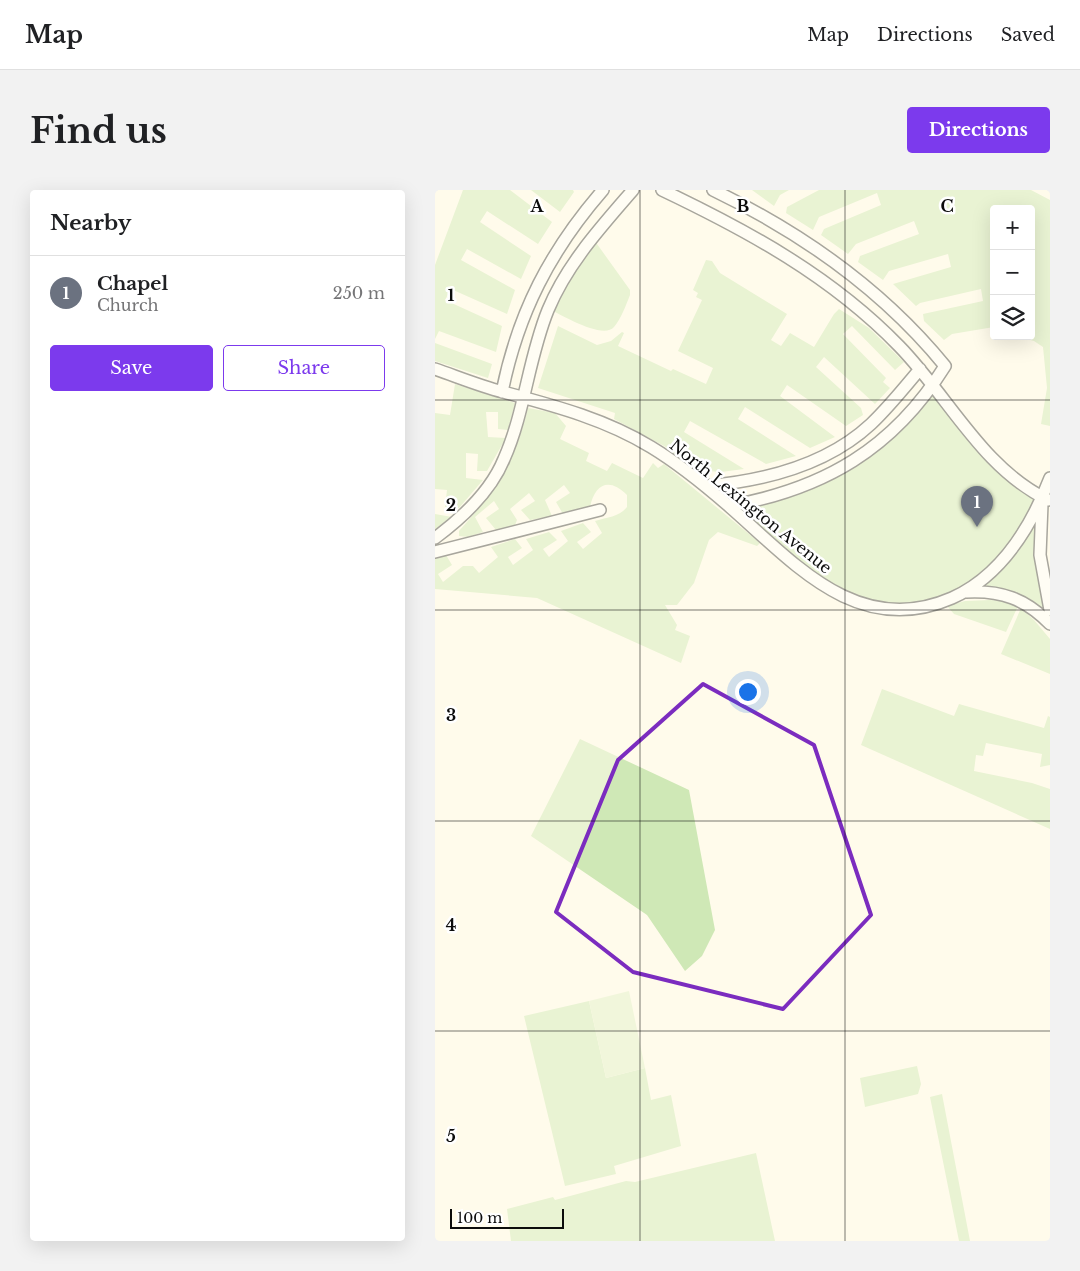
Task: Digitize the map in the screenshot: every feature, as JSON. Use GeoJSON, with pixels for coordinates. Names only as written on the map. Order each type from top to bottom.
{"type":"FeatureCollection","features":[{"type":"Feature","properties":{"kind":"street"},"geometry":{"type":"LineString","coordinates":[[502,392],[508,363],[519,327],[543,273],[562,242],[603,190]]}},
{"type":"Feature","properties":{"kind":"street"},"geometry":{"type":"LineString","coordinates":[[435,538],[476,502],[504,461],[524,397],[536,345],[549,309],[562,282],[592,237],[633,190]]}},
{"type":"Feature","properties":{"kind":"street"},"geometry":{"type":"LineString","coordinates":[[662,190],[719,218],[809,270],[854,305],[920,369],[976,441],[999,466],[1025,487],[1046,499]]}},
{"type":"Feature","properties":{"kind":"street"},"geometry":{"type":"LineString","coordinates":[[713,190],[793,233],[826,256],[893,312],[930,348],[945,366],[933,384],[885,439],[853,462],[798,488],[729,506]]}},
{"type":"Feature","properties":{"kind":"street"},"geometry":{"type":"LineString","coordinates":[[719,218],[729,198]]}},
{"type":"Feature","properties":{"kind":"street","name":"North Lexington Avenue"},"geometry":{"type":"LineString","coordinates":[[435,369],[502,392],[579,414],[619,430],[653,448],[705,486],[811,578],[845,597],[871,608],[900,610],[915,608],[945,601],[964,592],[985,577],[1006,556],[1046,499]]}},
{"type":"Feature","properties":{"kind":"street"},"geometry":{"type":"LineString","coordinates":[[705,486],[737,483],[775,475],[843,445],[878,418],[920,369]]}},
{"type":"Feature","properties":{"kind":"street"},"geometry":{"type":"LineString","coordinates":[[1050,478],[1040,518],[1041,555],[1050,610]]}},
{"type":"Feature","properties":{"kind":"street"},"geometry":{"type":"LineString","coordinates":[[435,552],[600,510]]}},
{"type":"Feature","properties":{"kind":"street","name":"North Lexington Avenue"},"geometry":{"type":"LineString","coordinates":[[964,592],[988,592],[1011,596],[1024,602],[1050,624]]}},
{"type":"Feature","properties":{"kind":"highlighted area"},"geometry":{"type":"Polygon","coordinates":[[[703,684],[814,745],[871,915],[783,1009],[633,972],[556,912],[618,760],[703,684]]]}},
{"type":"Feature","properties":{"kind":"green space"},"geometry":{"type":"Polygon","coordinates":[[[463,190],[510,190],[552,222],[538,244],[487,211],[480,222],[531,256],[521,279],[467,249],[461,260],[515,290],[507,314],[451,289],[445,300],[502,326],[496,352],[439,331],[435,339],[435,265],[463,190]]]}},
{"type":"Feature","properties":{"kind":"green space"},"geometry":{"type":"Polygon","coordinates":[[[531,190],[573,190],[574,192],[560,212],[531,190]]]}},
{"type":"Feature","properties":{"kind":"green space"},"geometry":{"type":"Polygon","coordinates":[[[752,190],[789,190],[780,195],[774,206],[752,190]]]}},
{"type":"Feature","properties":{"kind":"green space"},"geometry":{"type":"Polygon","coordinates":[[[819,190],[1031,190],[1050,200],[1050,426],[1041,424],[1047,388],[1043,347],[1030,340],[1035,340],[1035,205],[990,205],[990,328],[952,334],[944,340],[924,321],[923,314],[983,301],[981,289],[920,303],[916,306],[893,284],[951,267],[948,254],[889,271],[883,280],[858,262],[860,256],[919,234],[914,221],[856,244],[848,254],[821,235],[824,229],[881,205],[877,193],[819,217],[813,230],[786,213],[787,207],[819,190]]]}},
{"type":"Feature","properties":{"kind":"green space"},"geometry":{"type":"Polygon","coordinates":[[[592,237],[630,290],[630,295],[621,316],[614,327],[609,330],[592,329],[549,309],[592,237]]]}},
{"type":"Feature","properties":{"kind":"green space"},"geometry":{"type":"Polygon","coordinates":[[[706,260],[712,261],[720,273],[787,314],[771,340],[781,346],[790,333],[814,347],[839,309],[869,328],[904,362],[895,370],[852,326],[843,334],[886,378],[883,382],[890,388],[875,404],[824,357],[816,367],[861,408],[863,415],[846,426],[787,385],[780,396],[835,437],[810,448],[745,407],[738,419],[796,456],[766,464],[690,421],[684,432],[744,469],[721,472],[695,470],[664,446],[614,419],[615,413],[538,388],[558,326],[597,345],[611,341],[622,332],[624,333],[618,346],[671,371],[673,369],[706,384],[713,368],[678,351],[702,300],[696,297],[698,293],[693,290],[706,260]]]}},
{"type":"Feature","properties":{"kind":"green space"},"geometry":{"type":"Polygon","coordinates":[[[435,343],[492,364],[488,378],[435,361],[435,343]]]}},
{"type":"Feature","properties":{"kind":"green space"},"geometry":{"type":"Polygon","coordinates":[[[455,384],[515,403],[508,430],[498,429],[498,412],[486,412],[488,437],[506,438],[487,471],[477,471],[478,454],[466,453],[466,478],[483,480],[459,508],[445,507],[447,490],[435,489],[435,413],[450,415],[455,384]]]}},
{"type":"Feature","properties":{"kind":"green space"},"geometry":{"type":"Polygon","coordinates":[[[933,384],[976,441],[1043,497],[1040,518],[1050,624],[1040,614],[988,591],[915,609],[845,597],[729,506],[746,502],[853,462],[933,384]]]}},
{"type":"Feature","properties":{"kind":"green space"},"geometry":{"type":"Polygon","coordinates":[[[528,408],[555,413],[566,426],[560,439],[589,453],[586,461],[607,471],[612,463],[643,478],[653,463],[658,468],[664,464],[760,543],[757,546],[718,532],[709,540],[694,583],[677,605],[665,605],[677,625],[675,630],[690,636],[681,663],[537,598],[435,589],[435,559],[446,555],[452,565],[438,574],[443,582],[463,566],[473,566],[479,573],[498,557],[491,547],[515,539],[522,548],[508,557],[513,565],[533,550],[526,539],[549,532],[557,540],[543,549],[549,557],[568,541],[561,531],[583,523],[591,532],[577,542],[583,549],[602,533],[595,521],[617,515],[627,507],[627,495],[620,489],[609,485],[599,488],[592,499],[590,507],[563,514],[556,502],[570,493],[564,485],[545,500],[552,516],[530,520],[521,510],[535,501],[529,493],[510,509],[517,520],[515,525],[496,530],[486,518],[499,509],[494,501],[475,517],[483,532],[468,537],[459,536],[459,531],[484,502],[503,474],[517,444],[528,408]]]}},
{"type":"Feature","properties":{"kind":"green space"},"geometry":{"type":"Polygon","coordinates":[[[435,514],[452,517],[435,529],[435,514]]]}},
{"type":"Feature","properties":{"kind":"green space"},"geometry":{"type":"Polygon","coordinates":[[[965,601],[1006,601],[1018,606],[1006,632],[954,614],[947,606],[965,601]]]}},
{"type":"Feature","properties":{"kind":"green space"},"geometry":{"type":"Polygon","coordinates":[[[1021,608],[1050,639],[1050,674],[1001,654],[1021,608]]]}},
{"type":"Feature","properties":{"kind":"green space"},"geometry":{"type":"Polygon","coordinates":[[[882,689],[954,716],[959,704],[1044,728],[1048,716],[1050,717],[1050,765],[1040,767],[1042,754],[986,743],[983,756],[976,755],[974,771],[1032,783],[1050,789],[1050,829],[861,745],[882,689]]]}},
{"type":"Feature","properties":{"kind":"green space"},"geometry":{"type":"Polygon","coordinates":[[[580,739],[689,790],[715,930],[702,956],[685,971],[647,915],[531,836],[580,739]]]}},
{"type":"Feature","properties":{"kind":"green space"},"geometry":{"type":"Polygon","coordinates":[[[629,991],[645,1068],[606,1078],[589,1001],[629,991]]]}},
{"type":"Feature","properties":{"kind":"green space"},"geometry":{"type":"Polygon","coordinates":[[[589,1001],[606,1078],[645,1068],[651,1100],[671,1095],[681,1146],[614,1166],[616,1174],[565,1186],[524,1016],[589,1001]]]}},
{"type":"Feature","properties":{"kind":"green space"},"geometry":{"type":"Polygon","coordinates":[[[917,1066],[921,1084],[918,1094],[865,1107],[860,1078],[917,1066]]]}},
{"type":"Feature","properties":{"kind":"green space"},"geometry":{"type":"Polygon","coordinates":[[[942,1094],[970,1241],[959,1241],[930,1097],[942,1094]]]}},
{"type":"Feature","properties":{"kind":"green space"},"geometry":{"type":"Polygon","coordinates":[[[756,1153],[775,1241],[511,1241],[507,1209],[553,1197],[555,1200],[626,1181],[635,1182],[756,1153]]]}},
{"type":"Feature","properties":{"kind":"place","name":"Chapel"},"geometry":{"type":"Point","coordinates":[977,527]}}]}
